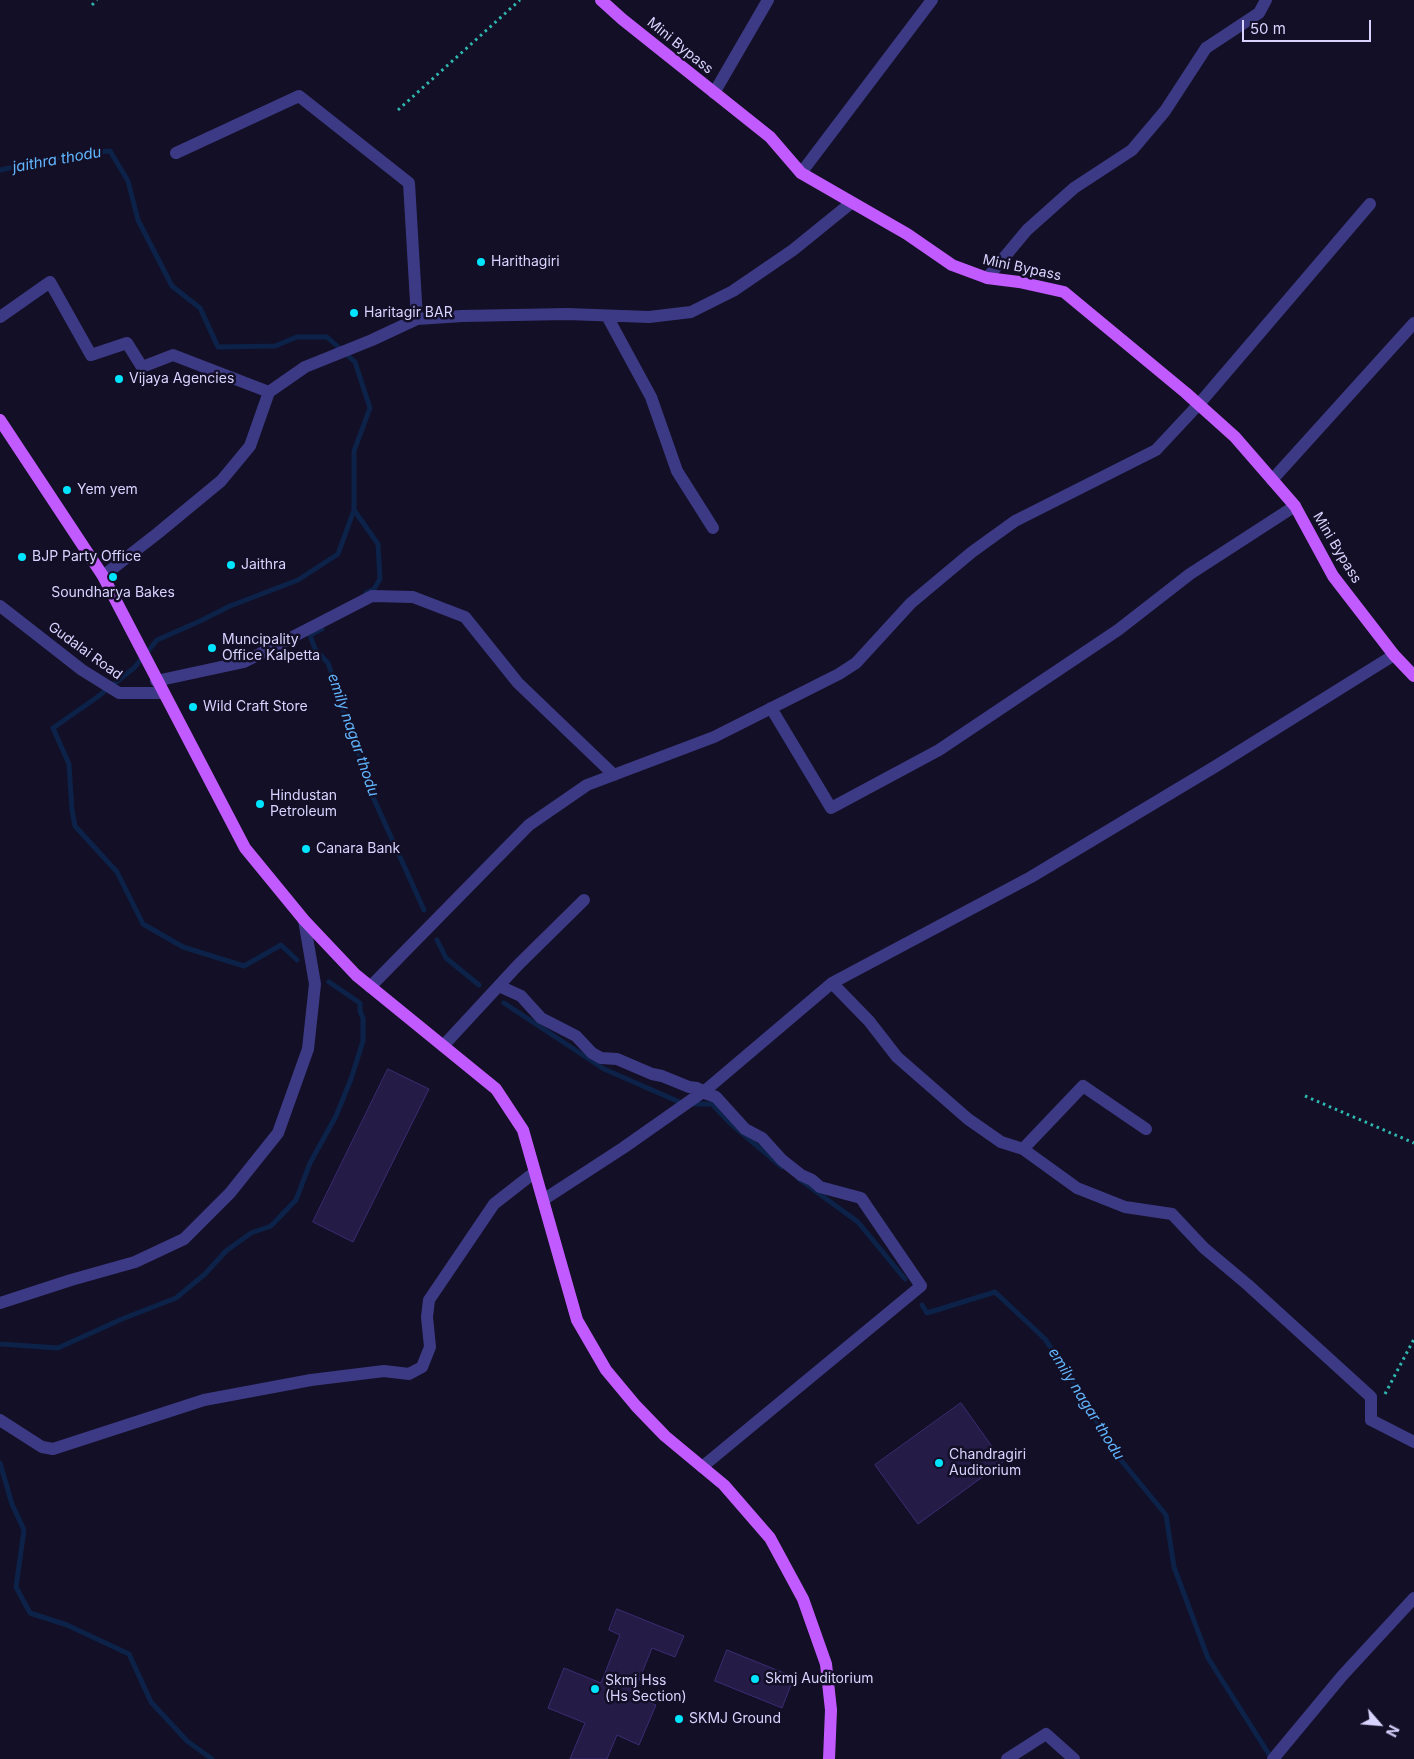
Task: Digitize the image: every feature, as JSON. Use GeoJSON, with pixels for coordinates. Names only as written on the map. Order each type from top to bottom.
{"type":"FeatureCollection","features":[{"type":"Feature","properties":{"kind":"main road","name":"Mini Bypass"},"geometry":{"type":"LineString","coordinates":[[601,0],[770,137],[801,173],[907,234],[952,264],[987,278],[1019,282],[1064,292],[1199,404],[1235,437],[1295,506],[1333,576],[1394,655],[1414,676]]}},
{"type":"Feature","properties":{"kind":"main road"},"geometry":{"type":"LineString","coordinates":[[0,420],[103,576],[162,693],[245,848],[304,920],[356,975],[496,1089],[523,1130],[577,1320],[606,1370],[636,1406],[665,1436],[724,1484],[770,1538],[803,1599],[826,1664],[831,1710],[829,1759]]}},
{"type":"Feature","properties":{"kind":"street"},"geometry":{"type":"LineString","coordinates":[[714,93],[768,0]]}},
{"type":"Feature","properties":{"kind":"street"},"geometry":{"type":"LineString","coordinates":[[801,173],[932,0]]}},
{"type":"Feature","properties":{"kind":"street"},"geometry":{"type":"LineString","coordinates":[[987,278],[1027,230],[1074,188],[1132,150],[1165,111],[1206,48],[1259,13],[1266,0]]}},
{"type":"Feature","properties":{"kind":"street"},"geometry":{"type":"LineString","coordinates":[[176,154],[299,96],[409,183],[417,319]]}},
{"type":"Feature","properties":{"kind":"street"},"geometry":{"type":"LineString","coordinates":[[103,576],[158,533],[220,480],[250,446],[269,392],[304,367],[355,347],[417,319],[567,314],[649,317],[691,312],[733,291],[786,256],[851,203]]}},
{"type":"Feature","properties":{"kind":"street"},"geometry":{"type":"LineString","coordinates":[[370,987],[529,825],[587,785],[714,736],[839,674],[856,663],[912,603],[972,552],[1015,521],[1156,450],[1199,404],[1370,204]]}},
{"type":"Feature","properties":{"kind":"street"},"geometry":{"type":"LineString","coordinates":[[0,317],[50,282],[91,355],[127,343],[142,367],[173,355],[269,392]]}},
{"type":"Feature","properties":{"kind":"street"},"geometry":{"type":"LineString","coordinates":[[607,316],[651,397],[677,471],[713,528]]}},
{"type":"Feature","properties":{"kind":"street"},"geometry":{"type":"LineString","coordinates":[[1272,480],[1414,323]]}},
{"type":"Feature","properties":{"kind":"street"},"geometry":{"type":"LineString","coordinates":[[771,708],[832,808],[939,750],[1118,630],[1190,574],[1295,506]]}},
{"type":"Feature","properties":{"kind":"street"},"geometry":{"type":"LineString","coordinates":[[156,680],[244,662],[372,596],[413,597],[465,617],[518,683],[614,775]]}},
{"type":"Feature","properties":{"kind":"street","name":"Gudalai Road"},"geometry":{"type":"LineString","coordinates":[[0,606],[82,670],[118,693],[162,693]]}},
{"type":"Feature","properties":{"kind":"street"},"geometry":{"type":"LineString","coordinates":[[543,1200],[623,1148],[702,1092],[832,983],[1031,877],[1216,766],[1394,655]]}},
{"type":"Feature","properties":{"kind":"street"},"geometry":{"type":"LineString","coordinates":[[443,1046],[584,900]]}},
{"type":"Feature","properties":{"kind":"street"},"geometry":{"type":"LineString","coordinates":[[0,1304],[71,1280],[135,1262],[184,1239],[230,1193],[278,1133],[308,1049],[315,984],[304,920]]}},
{"type":"Feature","properties":{"kind":"street"},"geometry":{"type":"LineString","coordinates":[[832,983],[869,1021],[897,1057],[968,1119],[1001,1142],[1023,1149],[1077,1188],[1125,1207],[1172,1214],[1204,1248],[1371,1396],[1371,1420],[1414,1442]]}},
{"type":"Feature","properties":{"kind":"street"},"geometry":{"type":"LineString","coordinates":[[499,986],[521,996],[541,1018],[576,1036],[592,1053],[601,1058],[617,1059],[652,1074],[697,1088],[716,1098],[745,1129],[762,1138],[782,1160],[820,1187],[861,1198],[921,1286],[702,1467]]}},
{"type":"Feature","properties":{"kind":"street"},"geometry":{"type":"LineString","coordinates":[[1023,1149],[1083,1086],[1146,1129]]}},
{"type":"Feature","properties":{"kind":"street"},"geometry":{"type":"LineString","coordinates":[[0,1420],[42,1447],[53,1449],[204,1400],[310,1380],[384,1371],[409,1374],[422,1366],[430,1346],[427,1317],[429,1300],[494,1204],[535,1172]]}},
{"type":"Feature","properties":{"kind":"street"},"geometry":{"type":"LineString","coordinates":[[1273,1759],[1342,1676],[1414,1598]]}},
{"type":"Feature","properties":{"kind":"street"},"geometry":{"type":"LineString","coordinates":[[1007,1759],[1046,1734],[1074,1759]]}},
{"type":"Feature","properties":{"kind":"path"},"geometry":{"type":"LineString","coordinates":[[92,5],[97,0]]}},
{"type":"Feature","properties":{"kind":"path"},"geometry":{"type":"LineString","coordinates":[[398,110],[520,0]]}},
{"type":"Feature","properties":{"kind":"path"},"geometry":{"type":"LineString","coordinates":[[1305,1096],[1414,1143]]}},
{"type":"Feature","properties":{"kind":"path"},"geometry":{"type":"LineString","coordinates":[[1383,1398],[1414,1339]]}},
{"type":"Feature","properties":{"kind":"building"},"geometry":{"type":"Polygon","coordinates":[[[388,1069],[429,1089],[353,1242],[313,1222],[388,1069]]]}},
{"type":"Feature","properties":{"kind":"building","name":"Chandragiri Auditorium"},"geometry":{"type":"Polygon","coordinates":[[[961,1403],[1003,1462],[918,1524],[875,1465],[961,1403]]]}},
{"type":"Feature","properties":{"kind":"building","name":"Skmj Hss (Hs Section)"},"geometry":{"type":"Polygon","coordinates":[[[617,1609],[684,1636],[675,1657],[652,1648],[633,1695],[656,1705],[639,1745],[617,1735],[607,1759],[570,1759],[585,1723],[548,1708],[564,1668],[601,1683],[620,1635],[609,1630],[617,1609]]]}},
{"type":"Feature","properties":{"kind":"building","name":"Skmj Auditorium"},"geometry":{"type":"Polygon","coordinates":[[[727,1650],[794,1677],[782,1708],[715,1681],[727,1650]]]}},
{"type":"Feature","properties":{"kind":"waterway","name":"jaithra thodu"},"geometry":{"type":"LineString","coordinates":[[0,170],[74,154],[110,151],[128,181],[138,220],[172,286],[200,308],[218,347],[275,346],[297,337],[327,337],[355,362],[370,408],[354,451],[354,510],[338,554],[298,580],[230,606],[157,640],[134,668],[53,728],[69,764],[75,826],[117,872],[143,924],[183,947],[244,966],[281,945],[297,960]]}},
{"type":"Feature","properties":{"kind":"waterway","name":"emily nagar thodu"},"geometry":{"type":"LineString","coordinates":[[354,510],[378,544],[380,579],[374,589],[366,593]]}},
{"type":"Feature","properties":{"kind":"waterway","name":"emily nagar thodu"},"geometry":{"type":"LineString","coordinates":[[322,629],[310,635],[315,649],[328,663],[348,728],[361,759],[368,786],[424,910]]}},
{"type":"Feature","properties":{"kind":"waterway","name":"emily nagar thodu"},"geometry":{"type":"LineString","coordinates":[[437,940],[446,958],[479,985]]}},
{"type":"Feature","properties":{"kind":"waterway"},"geometry":{"type":"LineString","coordinates":[[0,1344],[58,1348],[122,1319],[176,1298],[205,1274],[226,1251],[251,1233],[271,1226],[296,1200],[310,1163],[336,1116],[351,1079],[363,1041],[363,1018],[360,1011],[360,1003],[329,982]]}},
{"type":"Feature","properties":{"kind":"waterway","name":"emily nagar thodu"},"geometry":{"type":"LineString","coordinates":[[504,1003],[604,1069],[684,1104],[712,1104],[730,1123],[782,1167]]}},
{"type":"Feature","properties":{"kind":"waterway","name":"emily nagar thodu"},"geometry":{"type":"LineString","coordinates":[[799,1179],[858,1222],[905,1279]]}},
{"type":"Feature","properties":{"kind":"waterway","name":"emily nagar thodu"},"geometry":{"type":"LineString","coordinates":[[922,1305],[927,1313],[995,1292],[1045,1339],[1085,1399],[1111,1448],[1166,1515],[1174,1567],[1208,1658],[1272,1759]]}},
{"type":"Feature","properties":{"kind":"waterway"},"geometry":{"type":"LineString","coordinates":[[0,1463],[12,1504],[24,1530],[16,1587],[30,1613],[67,1625],[129,1654],[151,1702],[187,1741],[212,1759]]}},
{"type":"Feature","properties":{"kind":"place","name":"Harithagiri"},"geometry":{"type":"Point","coordinates":[481,262]}},
{"type":"Feature","properties":{"kind":"place","name":"Haritagir BAR"},"geometry":{"type":"Point","coordinates":[354,313]}},
{"type":"Feature","properties":{"kind":"place","name":"Vijaya Agencies"},"geometry":{"type":"Point","coordinates":[119,379]}},
{"type":"Feature","properties":{"kind":"place","name":"Yem yem"},"geometry":{"type":"Point","coordinates":[67,490]}},
{"type":"Feature","properties":{"kind":"place","name":"BJP Party Office"},"geometry":{"type":"Point","coordinates":[22,557]}},
{"type":"Feature","properties":{"kind":"place","name":"Jaithra"},"geometry":{"type":"Point","coordinates":[231,565]}},
{"type":"Feature","properties":{"kind":"place","name":"Soundharya Bakes"},"geometry":{"type":"Point","coordinates":[113,577]}},
{"type":"Feature","properties":{"kind":"place","name":"Muncipality Office Kalpetta"},"geometry":{"type":"Point","coordinates":[212,648]}},
{"type":"Feature","properties":{"kind":"place","name":"Wild Craft Store"},"geometry":{"type":"Point","coordinates":[193,707]}},
{"type":"Feature","properties":{"kind":"place","name":"Hindustan Petroleum"},"geometry":{"type":"Point","coordinates":[260,804]}},
{"type":"Feature","properties":{"kind":"place","name":"Canara Bank"},"geometry":{"type":"Point","coordinates":[306,849]}},
{"type":"Feature","properties":{"kind":"place","name":"Chandragiri Auditorium"},"geometry":{"type":"Point","coordinates":[939,1463]}},
{"type":"Feature","properties":{"kind":"place","name":"Skmj Auditorium"},"geometry":{"type":"Point","coordinates":[755,1679]}},
{"type":"Feature","properties":{"kind":"place","name":"Skmj Hss (Hs Section)"},"geometry":{"type":"Point","coordinates":[595,1689]}},
{"type":"Feature","properties":{"kind":"place","name":"SKMJ Ground"},"geometry":{"type":"Point","coordinates":[679,1719]}}]}
